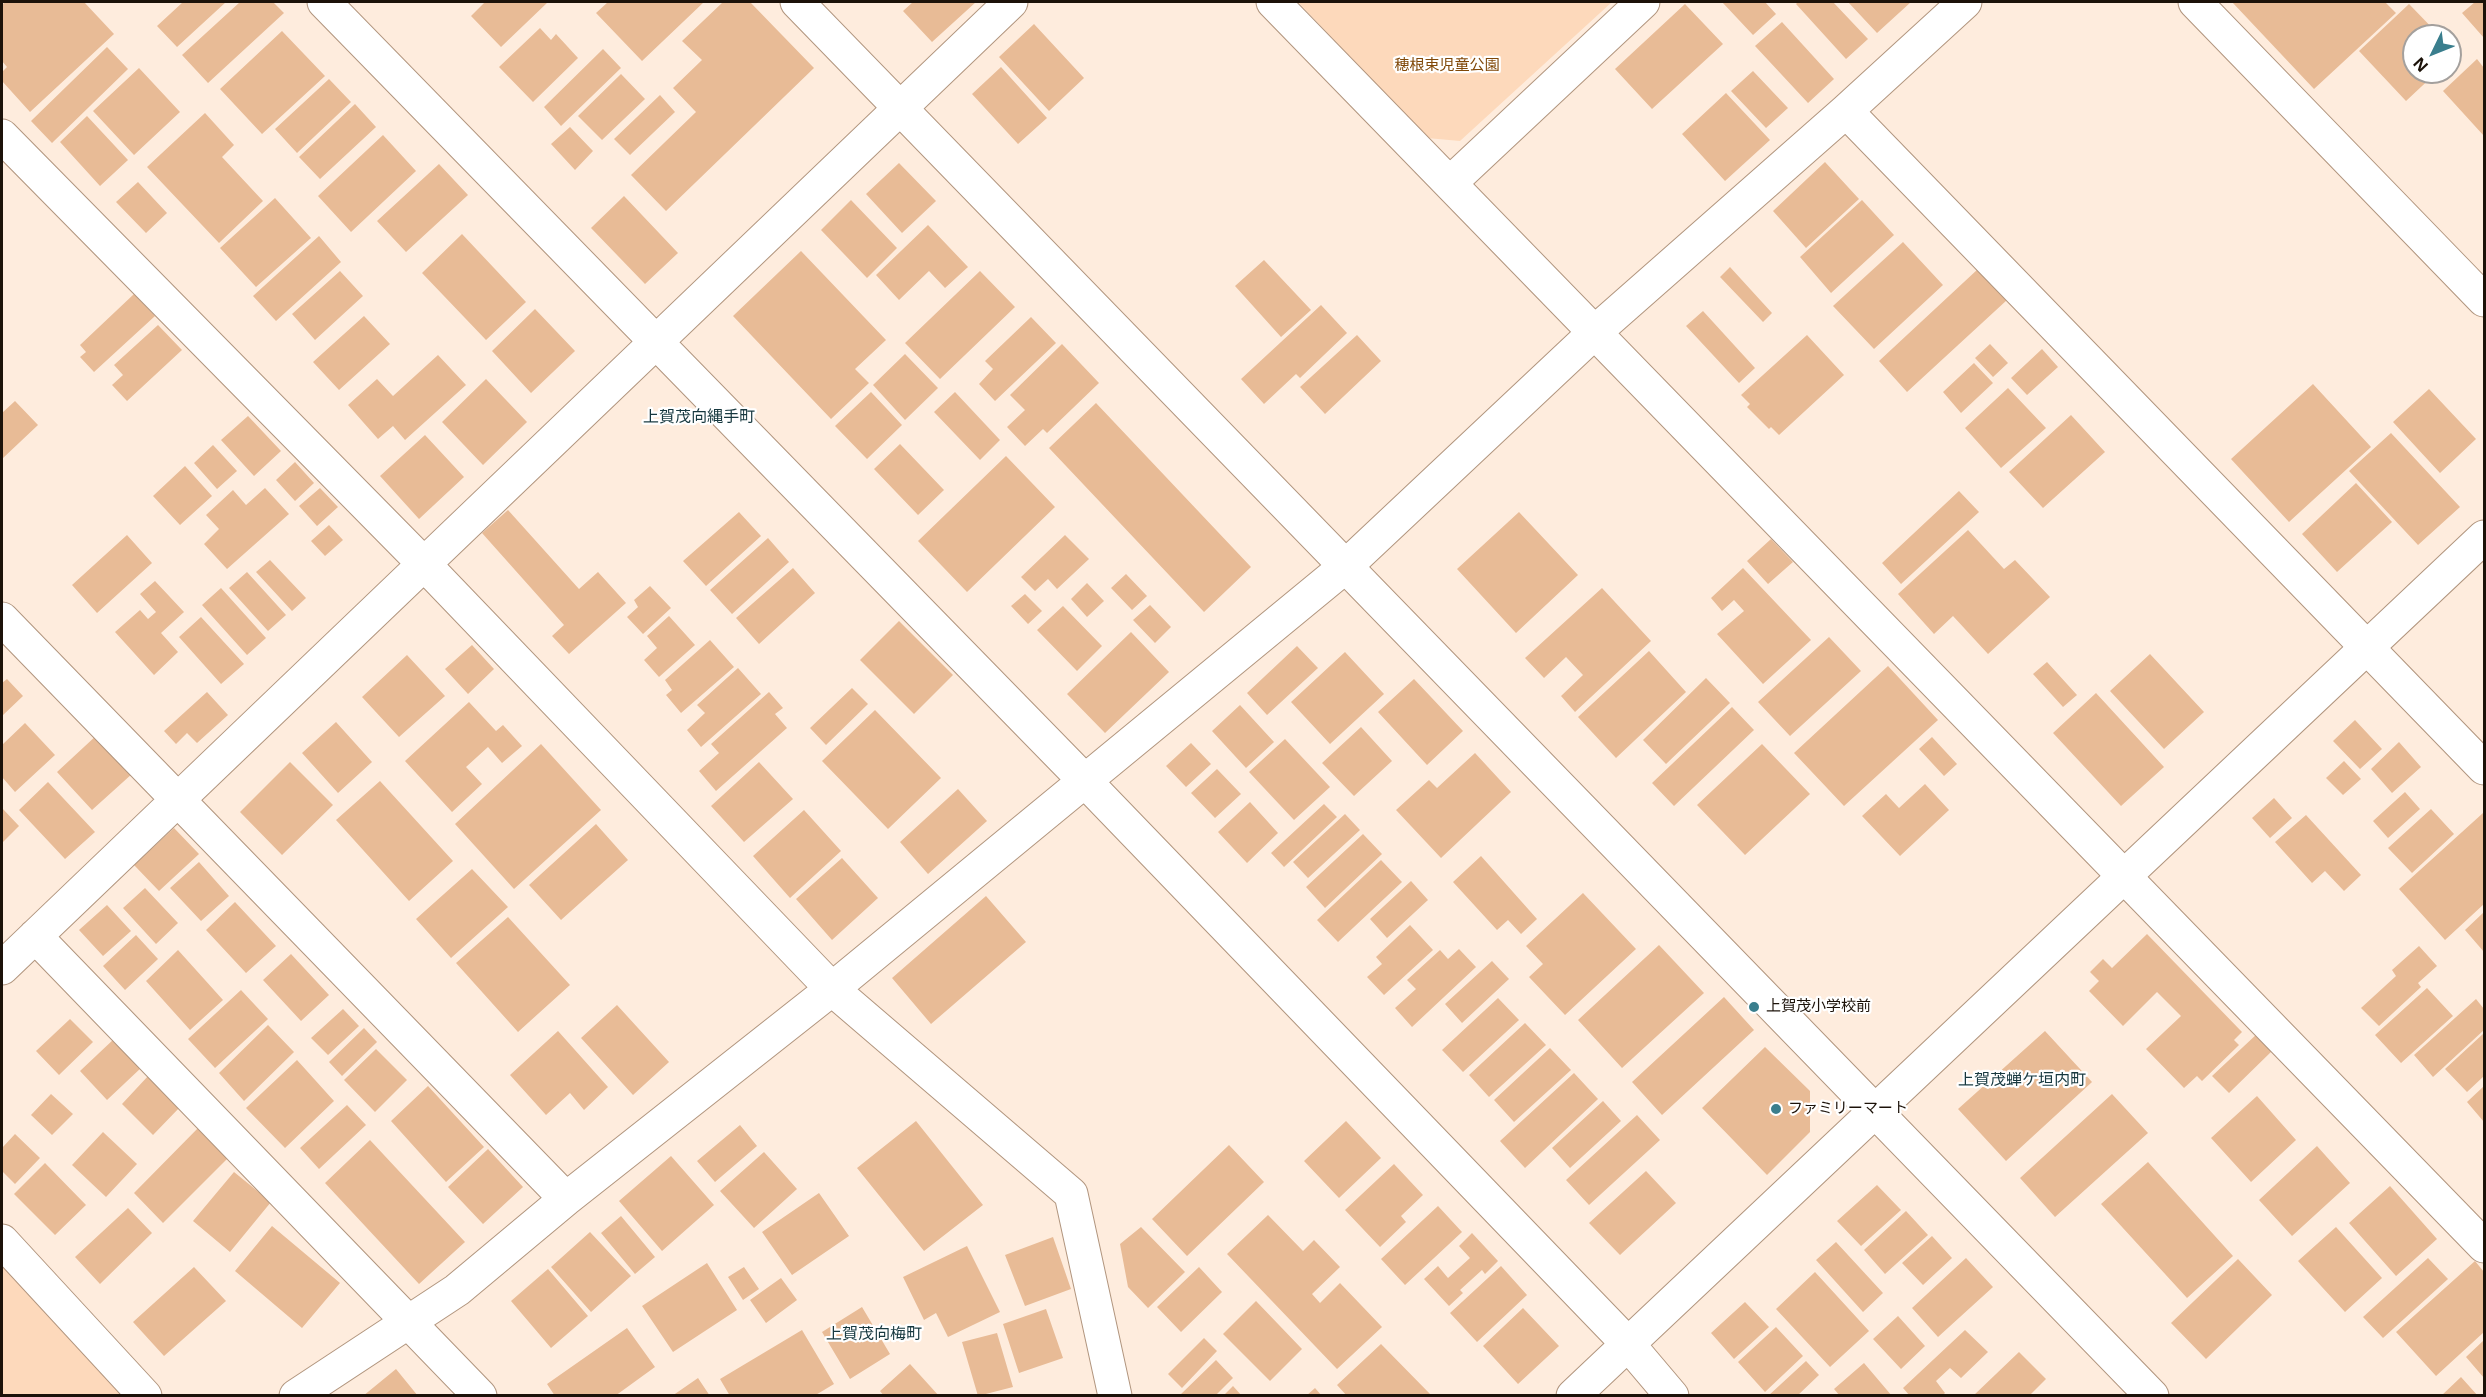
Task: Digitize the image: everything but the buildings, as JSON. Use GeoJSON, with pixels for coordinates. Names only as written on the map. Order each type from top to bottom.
{"type":"FeatureCollection","features":[{"type":"Feature","properties":{"kind":"street"},"geometry":{"type":"LineString","coordinates":[[324,2],[657,340],[1085,781],[1628,1344],[1672,1395]]}},
{"type":"Feature","properties":{"kind":"street"},"geometry":{"type":"LineString","coordinates":[[797,2],[2152,1395]]}},
{"type":"Feature","properties":{"kind":"street"},"geometry":{"type":"LineString","coordinates":[[2,968],[1011,2]]}},
{"type":"Feature","properties":{"kind":"street"},"geometry":{"type":"LineString","coordinates":[[1273,2],[2484,1246]]}},
{"type":"Feature","properties":{"kind":"street"},"geometry":{"type":"LineString","coordinates":[[1450,183],[1643,2]]}},
{"type":"Feature","properties":{"kind":"street"},"geometry":{"type":"LineString","coordinates":[[296,1395],[457,1290],[566,1199],[832,988],[1346,566],[1595,332],[1846,111],[1965,2]]}},
{"type":"Feature","properties":{"kind":"street"},"geometry":{"type":"LineString","coordinates":[[2195,2],[2484,300]]}},
{"type":"Feature","properties":{"kind":"street"},"geometry":{"type":"LineString","coordinates":[[1846,111],[2484,768]]}},
{"type":"Feature","properties":{"kind":"street"},"geometry":{"type":"LineString","coordinates":[[2,136],[424,564],[832,988],[1071,1194],[1115,1395]]}},
{"type":"Feature","properties":{"kind":"street"},"geometry":{"type":"LineString","coordinates":[[1573,1395],[2484,537]]}},
{"type":"Feature","properties":{"kind":"street"},"geometry":{"type":"LineString","coordinates":[[2,619],[566,1199]]}},
{"type":"Feature","properties":{"kind":"street"},"geometry":{"type":"LineString","coordinates":[[34,936],[480,1395]]}},
{"type":"Feature","properties":{"kind":"street"},"geometry":{"type":"LineString","coordinates":[[2,1241],[145,1395]]}},
{"type":"Feature","properties":{"kind":"green space","name":"穂根束児童公園"},"geometry":{"type":"Polygon","coordinates":[[[1298,2],[1612,2],[1460,141],[1427,138],[1298,2]]]}},
{"type":"Feature","properties":{"kind":"green space"},"geometry":{"type":"Polygon","coordinates":[[[2,1265],[124,1395],[2,1395],[2,1265]]]}},
{"type":"Feature","properties":{"kind":"place","name":"上賀茂小学校前"},"geometry":{"type":"Point","coordinates":[1754,1007]}},
{"type":"Feature","properties":{"kind":"place","name":"ファミリーマート"},"geometry":{"type":"Point","coordinates":[1776,1109]}},
{"type":"Feature","properties":{"kind":"district","name":"上賀茂向縄手町"},"geometry":{"type":"Point","coordinates":[699,417]}},
{"type":"Feature","properties":{"kind":"district","name":"上賀茂蝉ケ垣内町"},"geometry":{"type":"Point","coordinates":[2022,1080]}},
{"type":"Feature","properties":{"kind":"district","name":"上賀茂向梅町"},"geometry":{"type":"Point","coordinates":[874,1334]}}]}
